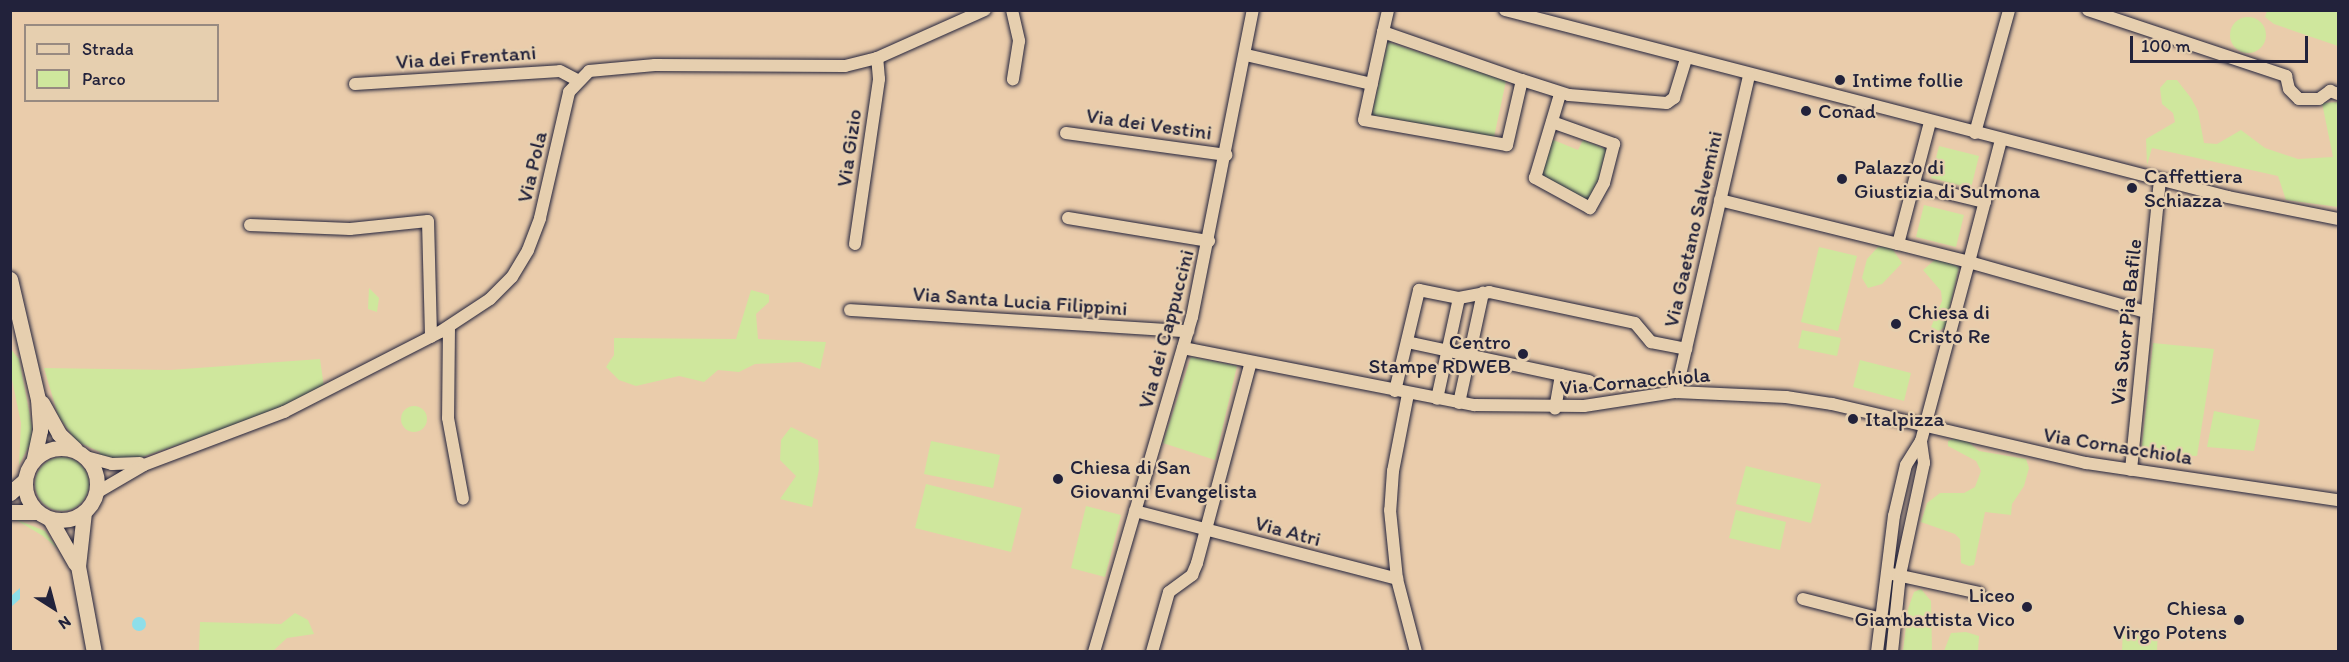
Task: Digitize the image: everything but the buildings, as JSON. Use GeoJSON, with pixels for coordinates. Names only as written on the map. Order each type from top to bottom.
{"type":"FeatureCollection","features":[{"type":"Feature","properties":{"kind":"main road"},"geometry":{"type":"LineString","coordinates":[[10,279],[35,384],[40,430],[34,459],[24,481],[10,493]]}},
{"type":"Feature","properties":{"kind":"main road"},"geometry":{"type":"LineString","coordinates":[[35,384],[54,426],[81,454],[97,477],[96,493],[84,512],[78,547],[79,576],[94,651]]}},
{"type":"Feature","properties":{"kind":"main road"},"geometry":{"type":"LineString","coordinates":[[34,459],[50,449],[81,454]]}},
{"type":"Feature","properties":{"kind":"main road"},"geometry":{"type":"LineString","coordinates":[[24,481],[28,501],[43,515],[68,547],[79,576]]}},
{"type":"Feature","properties":{"kind":"main road"},"geometry":{"type":"LineString","coordinates":[[10,512],[71,519],[84,512]]}},
{"type":"Feature","properties":{"kind":"street"},"geometry":{"type":"LineString","coordinates":[[577,80],[601,67],[832,67],[877,58],[985,10]]}},
{"type":"Feature","properties":{"kind":"street"},"geometry":{"type":"LineString","coordinates":[[1012,10],[1019,41],[1013,80]]}},
{"type":"Feature","properties":{"kind":"street","name":"Via dei Cappuccini"},"geometry":{"type":"LineString","coordinates":[[1094,651],[1188,332],[1209,241],[1253,10]]}},
{"type":"Feature","properties":{"kind":"street"},"geometry":{"type":"LineString","coordinates":[[1388,10],[1364,120],[1507,145],[1522,80]]}},
{"type":"Feature","properties":{"kind":"street"},"geometry":{"type":"LineString","coordinates":[[1506,10],[2001,140],[2338,219]]}},
{"type":"Feature","properties":{"kind":"street"},"geometry":{"type":"LineString","coordinates":[[1975,133],[2009,10]]}},
{"type":"Feature","properties":{"kind":"street"},"geometry":{"type":"LineString","coordinates":[[2088,10],[2286,76],[2294,95],[2306,101],[2319,99],[2330,91],[2338,94]]}},
{"type":"Feature","properties":{"kind":"street"},"geometry":{"type":"LineString","coordinates":[[1383,32],[1560,94],[1669,102],[1686,59]]}},
{"type":"Feature","properties":{"kind":"street"},"geometry":{"type":"LineString","coordinates":[[1246,56],[1372,84]]}},
{"type":"Feature","properties":{"kind":"street","name":"Via Gizio"},"geometry":{"type":"LineString","coordinates":[[855,244],[879,79],[877,58]]}},
{"type":"Feature","properties":{"kind":"street","name":"Via dei Frentani"},"geometry":{"type":"LineString","coordinates":[[354,84],[560,71],[577,80]]}},
{"type":"Feature","properties":{"kind":"street","name":"Via Gaetano Salvemini"},"geometry":{"type":"LineString","coordinates":[[1676,392],[1749,75]]}},
{"type":"Feature","properties":{"kind":"street","name":"Via Pola"},"geometry":{"type":"LineString","coordinates":[[96,493],[117,478],[153,461],[258,424],[431,337],[498,292],[528,250],[540,218],[569,92],[577,80]]}},
{"type":"Feature","properties":{"kind":"street"},"geometry":{"type":"LineString","coordinates":[[1552,122],[1614,144],[1604,183],[1590,208],[1535,178],[1560,94]]}},
{"type":"Feature","properties":{"kind":"street"},"geometry":{"type":"LineString","coordinates":[[1899,244],[1930,122]]}},
{"type":"Feature","properties":{"kind":"street","name":"Via dei Vestini"},"geometry":{"type":"LineString","coordinates":[[1066,133],[1226,155]]}},
{"type":"Feature","properties":{"kind":"street"},"geometry":{"type":"LineString","coordinates":[[1877,651],[1885,573],[1905,465],[1921,441],[1926,425],[2001,140]]}},
{"type":"Feature","properties":{"kind":"street","name":"Via Suor Pia Bafile"},"geometry":{"type":"LineString","coordinates":[[2131,470],[2160,179]]}},
{"type":"Feature","properties":{"kind":"street"},"geometry":{"type":"LineString","coordinates":[[1914,185],[1985,202]]}},
{"type":"Feature","properties":{"kind":"street"},"geometry":{"type":"LineString","coordinates":[[1720,200],[1969,262],[2146,312]]}},
{"type":"Feature","properties":{"kind":"street"},"geometry":{"type":"LineString","coordinates":[[1068,218],[1209,241]]}},
{"type":"Feature","properties":{"kind":"street"},"geometry":{"type":"LineString","coordinates":[[250,225],[350,229],[428,220],[431,337]]}},
{"type":"Feature","properties":{"kind":"street"},"geometry":{"type":"LineString","coordinates":[[1416,651],[1397,579],[1391,493],[1407,342],[1419,290],[1459,298],[1483,292],[1635,323],[1651,342],[1686,349]]}},
{"type":"Feature","properties":{"kind":"street"},"geometry":{"type":"LineString","coordinates":[[1459,403],[1483,292]]}},
{"type":"Feature","properties":{"kind":"street"},"geometry":{"type":"LineString","coordinates":[[1437,399],[1459,298]]}},
{"type":"Feature","properties":{"kind":"street","name":"Via Santa Lucia Filippini"},"geometry":{"type":"LineString","coordinates":[[850,310],[1188,332]]}},
{"type":"Feature","properties":{"kind":"street"},"geometry":{"type":"LineString","coordinates":[[449,327],[448,418],[463,498]]}},
{"type":"Feature","properties":{"kind":"street"},"geometry":{"type":"LineString","coordinates":[[1407,342],[1589,381]]}},
{"type":"Feature","properties":{"kind":"street","name":"Via Cornacchiola"},"geometry":{"type":"LineString","coordinates":[[1183,348],[1459,403],[1555,408],[1676,392],[1809,400],[1926,425],[2038,453],[2131,470],[2338,500]]}},
{"type":"Feature","properties":{"kind":"street"},"geometry":{"type":"LineString","coordinates":[[1152,651],[1169,592],[1194,572],[1251,362]]}},
{"type":"Feature","properties":{"kind":"street"},"geometry":{"type":"LineString","coordinates":[[1555,408],[1561,375]]}},
{"type":"Feature","properties":{"kind":"street"},"geometry":{"type":"LineString","coordinates":[[1892,651],[1900,575],[1923,463],[1921,441]]}},
{"type":"Feature","properties":{"kind":"street","name":"Via Pola"},"geometry":{"type":"LineString","coordinates":[[81,454],[112,464],[153,461]]}},
{"type":"Feature","properties":{"kind":"street","name":"Via Atri"},"geometry":{"type":"LineString","coordinates":[[1135,511],[1397,579]]}},
{"type":"Feature","properties":{"kind":"street"},"geometry":{"type":"LineString","coordinates":[[1885,573],[1979,593]]}},
{"type":"Feature","properties":{"kind":"street"},"geometry":{"type":"LineString","coordinates":[[1803,600],[1881,619]]}},
{"type":"Feature","properties":{"kind":"green space"},"geometry":{"type":"Polygon","coordinates":[[[2267,11],[2338,11],[2338,46],[2274,24],[2265,17],[2267,11]]]}},
{"type":"Feature","properties":{"kind":"green space"},"geometry":{"type":"Polygon","coordinates":[[[2248,17],[2261,22],[2266,35],[2261,48],[2248,53],[2235,48],[2230,35],[2235,22],[2248,17]]]}},
{"type":"Feature","properties":{"kind":"green space"},"geometry":{"type":"Polygon","coordinates":[[[1388,42],[1506,81],[1494,137],[1372,115],[1388,42]]]}},
{"type":"Feature","properties":{"kind":"green space"},"geometry":{"type":"Polygon","coordinates":[[[2167,80],[2177,80],[2191,98],[2198,111],[2204,143],[2217,144],[2241,130],[2265,148],[2298,159],[2333,157],[2322,103],[2338,102],[2338,207],[2286,200],[2278,176],[2152,148],[2147,165],[2146,139],[2175,122],[2173,113],[2162,104],[2160,88],[2167,80]]]}},
{"type":"Feature","properties":{"kind":"green space"},"geometry":{"type":"Polygon","coordinates":[[[1551,139],[1578,150],[1583,140],[1606,149],[1598,180],[1587,201],[1539,175],[1551,139]]]}},
{"type":"Feature","properties":{"kind":"green space"},"geometry":{"type":"Polygon","coordinates":[[[1939,146],[1979,156],[1971,188],[1931,178],[1939,146]]]}},
{"type":"Feature","properties":{"kind":"green space"},"geometry":{"type":"Polygon","coordinates":[[[1924,205],[1964,215],[1956,247],[1916,237],[1924,205]]]}},
{"type":"Feature","properties":{"kind":"green space"},"geometry":{"type":"Polygon","coordinates":[[[1819,247],[1857,256],[1838,331],[1801,322],[1819,247]]]}},
{"type":"Feature","properties":{"kind":"green space"},"geometry":{"type":"Polygon","coordinates":[[[1878,247],[1891,247],[1902,263],[1882,284],[1868,288],[1862,278],[1867,259],[1878,247]]]}},
{"type":"Feature","properties":{"kind":"green space"},"geometry":{"type":"Polygon","coordinates":[[[1937,258],[1959,267],[1945,327],[1939,331],[1931,327],[1942,301],[1941,291],[1923,270],[1937,258]]]}},
{"type":"Feature","properties":{"kind":"green space"},"geometry":{"type":"Polygon","coordinates":[[[369,288],[379,298],[377,312],[368,309],[369,288]]]}},
{"type":"Feature","properties":{"kind":"green space"},"geometry":{"type":"Polygon","coordinates":[[[751,290],[769,295],[769,302],[756,314],[758,339],[826,342],[820,369],[800,362],[755,364],[739,372],[718,370],[704,382],[679,376],[636,386],[619,380],[606,367],[614,355],[614,338],[736,339],[751,290]]]}},
{"type":"Feature","properties":{"kind":"green space"},"geometry":{"type":"Polygon","coordinates":[[[1802,330],[1841,338],[1837,356],[1798,348],[1802,330]]]}},
{"type":"Feature","properties":{"kind":"green space"},"geometry":{"type":"Polygon","coordinates":[[[2153,343],[2214,349],[2197,456],[2141,454],[2153,343]]]}},
{"type":"Feature","properties":{"kind":"green space"},"geometry":{"type":"Polygon","coordinates":[[[10,348],[19,359],[32,426],[31,442],[19,465],[21,423],[11,375],[10,348]]]}},
{"type":"Feature","properties":{"kind":"green space"},"geometry":{"type":"Polygon","coordinates":[[[1191,357],[1237,366],[1215,460],[1163,443],[1191,357]]]}},
{"type":"Feature","properties":{"kind":"green space"},"geometry":{"type":"Polygon","coordinates":[[[320,359],[324,387],[283,409],[136,459],[98,457],[100,452],[76,441],[58,415],[44,368],[170,370],[320,359]]]}},
{"type":"Feature","properties":{"kind":"green space"},"geometry":{"type":"Polygon","coordinates":[[[1860,360],[1911,373],[1904,401],[1853,387],[1860,360]]]}},
{"type":"Feature","properties":{"kind":"green space"},"geometry":{"type":"Polygon","coordinates":[[[414,406],[424,409],[427,419],[424,429],[414,432],[404,429],[401,419],[404,409],[414,406]]]}},
{"type":"Feature","properties":{"kind":"green space"},"geometry":{"type":"Polygon","coordinates":[[[2214,411],[2260,420],[2254,451],[2207,447],[2214,411]]]}},
{"type":"Feature","properties":{"kind":"green space"},"geometry":{"type":"Polygon","coordinates":[[[791,427],[818,440],[819,469],[812,507],[780,499],[796,476],[780,460],[781,440],[791,427]]]}},
{"type":"Feature","properties":{"kind":"green space"},"geometry":{"type":"Polygon","coordinates":[[[1956,438],[1966,440],[1979,451],[2026,459],[2029,468],[2024,486],[2012,504],[2011,515],[1985,512],[1974,565],[1969,566],[1961,563],[1960,539],[1955,534],[1921,522],[1927,503],[1940,493],[1964,493],[1975,487],[1981,471],[1976,461],[1948,446],[1948,441],[1956,438]]]}},
{"type":"Feature","properties":{"kind":"green space"},"geometry":{"type":"Polygon","coordinates":[[[931,441],[1000,455],[993,488],[924,474],[931,441]]]}},
{"type":"Feature","properties":{"kind":"green space"},"geometry":{"type":"Polygon","coordinates":[[[62,457],[72,459],[81,465],[87,474],[89,484],[87,494],[81,503],[72,509],[62,511],[52,509],[43,503],[37,494],[35,484],[37,474],[43,465],[52,459],[62,457]]]}},
{"type":"Feature","properties":{"kind":"green space"},"geometry":{"type":"Polygon","coordinates":[[[1746,466],[1821,484],[1811,523],[1736,504],[1746,466]]]}},
{"type":"Feature","properties":{"kind":"green space"},"geometry":{"type":"Polygon","coordinates":[[[926,484],[1022,508],[1011,552],[915,528],[926,484]]]}},
{"type":"Feature","properties":{"kind":"green space"},"geometry":{"type":"Polygon","coordinates":[[[1086,506],[1121,515],[1105,577],[1071,568],[1086,506]]]}},
{"type":"Feature","properties":{"kind":"green space"},"geometry":{"type":"Polygon","coordinates":[[[1736,510],[1786,522],[1780,550],[1729,538],[1736,510]]]}},
{"type":"Feature","properties":{"kind":"green space"},"geometry":{"type":"Polygon","coordinates":[[[13,518],[45,531],[58,549],[43,536],[13,518]]]}},
{"type":"Feature","properties":{"kind":"green space"},"geometry":{"type":"Polygon","coordinates":[[[1921,589],[1931,601],[1932,651],[1903,651],[1908,609],[1914,592],[1921,589]]]}},
{"type":"Feature","properties":{"kind":"green space"},"geometry":{"type":"Polygon","coordinates":[[[295,613],[308,620],[314,634],[287,638],[273,651],[199,651],[200,622],[281,624],[295,613]]]}},
{"type":"Feature","properties":{"kind":"green space"},"geometry":{"type":"Polygon","coordinates":[[[2123,629],[2158,631],[2157,651],[2122,651],[2123,629]]]}},
{"type":"Feature","properties":{"kind":"green space"},"geometry":{"type":"Polygon","coordinates":[[[1966,632],[1979,636],[1978,651],[1944,651],[1951,633],[1966,632]]]}},
{"type":"Feature","properties":{"kind":"water"},"geometry":{"type":"Polygon","coordinates":[[[20,588],[20,599],[11,607],[11,596],[20,588]]]}},
{"type":"Feature","properties":{"kind":"water"},"geometry":{"type":"Polygon","coordinates":[[[139,617],[144,619],[146,624],[144,629],[139,631],[134,629],[132,624],[134,619],[139,617]]]}},
{"type":"Feature","properties":{"kind":"place","name":"Intime follie"},"geometry":{"type":"Point","coordinates":[1840,80]}},
{"type":"Feature","properties":{"kind":"place","name":"Conad"},"geometry":{"type":"Point","coordinates":[1806,111]}},
{"type":"Feature","properties":{"kind":"place","name":"Palazzo di Giustizia di Sulmona"},"geometry":{"type":"Point","coordinates":[1842,179]}},
{"type":"Feature","properties":{"kind":"place","name":"Caffettiera Schiazza"},"geometry":{"type":"Point","coordinates":[2132,188]}},
{"type":"Feature","properties":{"kind":"place","name":"Chiesa di Cristo Re"},"geometry":{"type":"Point","coordinates":[1896,324]}},
{"type":"Feature","properties":{"kind":"place","name":"Centro Stampe RDWEB"},"geometry":{"type":"Point","coordinates":[1523,354]}},
{"type":"Feature","properties":{"kind":"place","name":"Italpizza"},"geometry":{"type":"Point","coordinates":[1853,419]}},
{"type":"Feature","properties":{"kind":"place","name":"Chiesa di San Giovanni Evangelista"},"geometry":{"type":"Point","coordinates":[1058,479]}},
{"type":"Feature","properties":{"kind":"place","name":"Liceo Giambattista Vico"},"geometry":{"type":"Point","coordinates":[2027,607]}},
{"type":"Feature","properties":{"kind":"place","name":"Chiesa Virgo Potens"},"geometry":{"type":"Point","coordinates":[2239,620]}}]}
